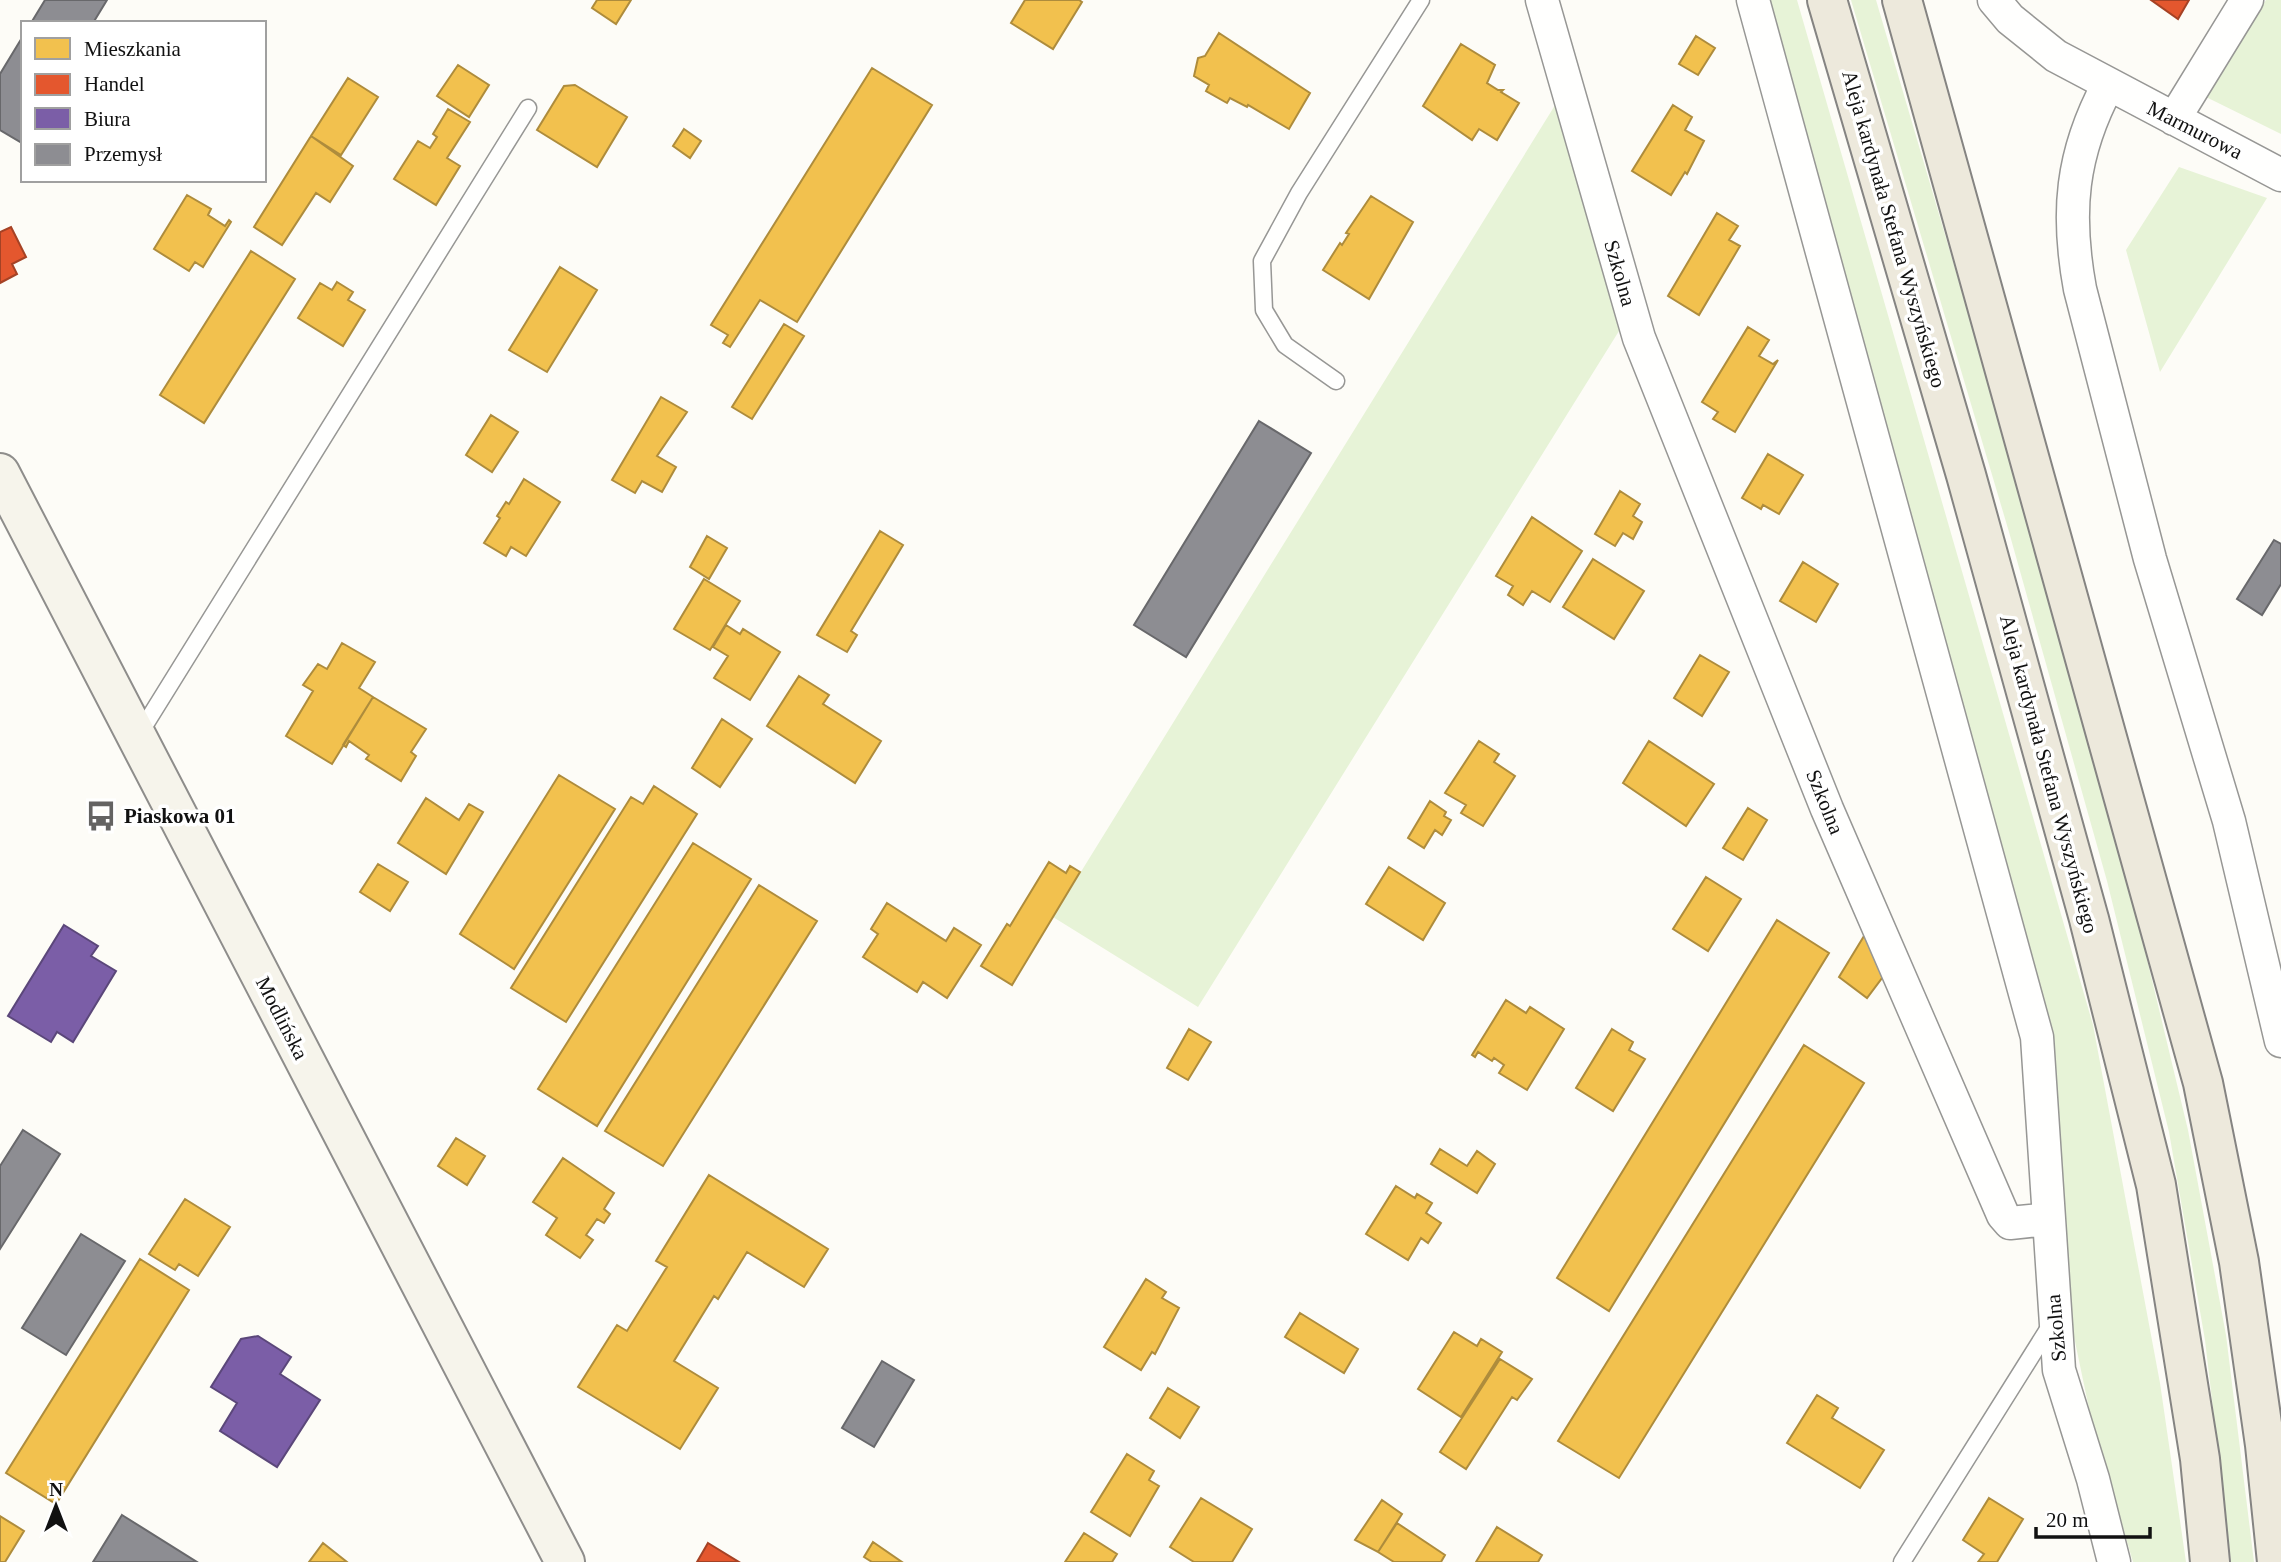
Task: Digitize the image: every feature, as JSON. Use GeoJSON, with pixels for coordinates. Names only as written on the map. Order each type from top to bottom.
{"type":"FeatureCollection","features":[{"type":"Feature","properties":{"kind":"main road","name":"Aleja kardynała Stefana Wyszyńskiego"},"geometry":{"type":"LineString","coordinates":[[1827,0],[1966,475],[2090,919],[2156,1185],[2200,1459],[2210,1562]]}},
{"type":"Feature","properties":{"kind":"main road"},"geometry":{"type":"LineString","coordinates":[[1902,0],[2203,1083],[2239,1262],[2265,1445],[2277,1562]]}},
{"type":"Feature","properties":{"kind":"main road","name":"Modlińska"},"geometry":{"type":"LineString","coordinates":[[0,473],[565,1562]]}},
{"type":"Feature","properties":{"kind":"street","name":"Szkolna"},"geometry":{"type":"LineString","coordinates":[[1542,0],[1639,338],[1827,809],[2003,1215],[2010,1223],[2020,1224],[2049,1219],[2059,1370],[2093,1479],[2114,1562]]}},
{"type":"Feature","properties":{"kind":"street"},"geometry":{"type":"LineString","coordinates":[[1753,0],[2037,1037],[2049,1219]]}},
{"type":"Feature","properties":{"kind":"street","name":"Marmurowa"},"geometry":{"type":"LineString","coordinates":[[1994,0],[2034,40],[2108,85],[2281,175]]}},
{"type":"Feature","properties":{"kind":"street"},"geometry":{"type":"LineString","coordinates":[[2174,119],[2247,0]]}},
{"type":"Feature","properties":{"kind":"street"},"geometry":{"type":"LineString","coordinates":[[2108,85],[2093,115],[2078,160],[2070,207],[2072,249],[2150,559],[2229,821],[2281,1041]]}},
{"type":"Feature","properties":{"kind":"lane"},"geometry":{"type":"LineString","coordinates":[[1336,381],[1285,345],[1264,310],[1262,261],[1299,193],[1421,0]]}},
{"type":"Feature","properties":{"kind":"lane"},"geometry":{"type":"LineString","coordinates":[[137,738],[528,108]]}},
{"type":"Feature","properties":{"kind":"lane"},"geometry":{"type":"LineString","coordinates":[[1902,1562],[2055,1318]]}},
{"type":"Feature","properties":{"kind":"green space"},"geometry":{"type":"Polygon","coordinates":[[[1769,0],[1797,0],[2093,1025],[2160,1383],[2186,1562],[2133,1562],[2091,1418],[2073,1332],[2063,1231],[2050,1027],[1769,0]]]}},
{"type":"Feature","properties":{"kind":"green space"},"geometry":{"type":"Polygon","coordinates":[[[1851,0],[1876,0],[2031,527],[2127,876],[2188,1130],[2226,1335],[2254,1562],[2231,1562],[2205,1340],[2169,1132],[2107,881],[2009,532],[1851,0]]]}},
{"type":"Feature","properties":{"kind":"green space"},"geometry":{"type":"Polygon","coordinates":[[[2266,0],[2281,0],[2281,134],[2206,97],[2266,0]]]}},
{"type":"Feature","properties":{"kind":"green space"},"geometry":{"type":"Polygon","coordinates":[[[1557,102],[1619,331],[1198,1007],[1053,917],[1557,102]]]}},
{"type":"Feature","properties":{"kind":"green space"},"geometry":{"type":"Polygon","coordinates":[[[2179,167],[2267,198],[2160,372],[2126,250],[2179,167]]]}},
{"type":"Feature","properties":{"kind":"building: Mieszkania"},"geometry":{"type":"Polygon","coordinates":[[[597,0],[631,0],[616,24],[592,8],[597,0]]]}},
{"type":"Feature","properties":{"kind":"building: Mieszkania"},"geometry":{"type":"Polygon","coordinates":[[[1025,0],[1082,2],[1053,49],[1011,23],[1025,0]]]}},
{"type":"Feature","properties":{"kind":"building: Mieszkania"},"geometry":{"type":"Polygon","coordinates":[[[1219,33],[1310,93],[1289,129],[1248,105],[1247,107],[1230,98],[1227,103],[1206,91],[1209,85],[1194,76],[1198,58],[1205,56],[1219,33]]]}},
{"type":"Feature","properties":{"kind":"building: Mieszkania"},"geometry":{"type":"Polygon","coordinates":[[[1696,36],[1715,48],[1698,75],[1679,64],[1696,36]]]}},
{"type":"Feature","properties":{"kind":"building: Mieszkania"},"geometry":{"type":"Polygon","coordinates":[[[1461,44],[1495,65],[1487,83],[1503,90],[1501,92],[1519,103],[1497,140],[1479,129],[1472,140],[1423,106],[1461,44]]]}},
{"type":"Feature","properties":{"kind":"building: Mieszkania"},"geometry":{"type":"Polygon","coordinates":[[[458,65],[489,85],[469,117],[437,96],[458,65]]]}},
{"type":"Feature","properties":{"kind":"building: Mieszkania"},"geometry":{"type":"Polygon","coordinates":[[[872,68],[932,105],[797,322],[760,300],[730,347],[723,343],[728,335],[711,325],[872,68]]]}},
{"type":"Feature","properties":{"kind":"building: Mieszkania"},"geometry":{"type":"Polygon","coordinates":[[[348,78],[378,97],[341,155],[311,136],[348,78]]]}},
{"type":"Feature","properties":{"kind":"building: Mieszkania"},"geometry":{"type":"Polygon","coordinates":[[[575,85],[627,117],[597,167],[537,130],[564,86],[575,85]]]}},
{"type":"Feature","properties":{"kind":"building: Mieszkania"},"geometry":{"type":"Polygon","coordinates":[[[1673,105],[1692,117],[1685,130],[1704,141],[1687,174],[1685,172],[1671,195],[1632,171],[1673,105]]]}},
{"type":"Feature","properties":{"kind":"building: Mieszkania"},"geometry":{"type":"Polygon","coordinates":[[[448,109],[470,122],[447,158],[460,166],[436,205],[394,179],[418,141],[430,148],[437,137],[433,134],[448,109]]]}},
{"type":"Feature","properties":{"kind":"building: Mieszkania"},"geometry":{"type":"Polygon","coordinates":[[[684,129],[701,141],[690,158],[673,146],[684,129]]]}},
{"type":"Feature","properties":{"kind":"building: Mieszkania"},"geometry":{"type":"Polygon","coordinates":[[[311,136],[353,166],[330,202],[316,193],[282,245],[254,227],[311,136]]]}},
{"type":"Feature","properties":{"kind":"building: Mieszkania"},"geometry":{"type":"Polygon","coordinates":[[[187,195],[211,209],[208,215],[225,226],[229,220],[231,222],[203,267],[195,262],[189,271],[154,249],[187,195]]]}},
{"type":"Feature","properties":{"kind":"building: Mieszkania"},"geometry":{"type":"Polygon","coordinates":[[[1371,196],[1413,222],[1369,299],[1323,270],[1340,243],[1342,245],[1349,234],[1346,233],[1371,196]]]}},
{"type":"Feature","properties":{"kind":"building: Mieszkania"},"geometry":{"type":"Polygon","coordinates":[[[1717,213],[1738,226],[1729,240],[1740,246],[1699,315],[1668,296],[1717,213]]]}},
{"type":"Feature","properties":{"kind":"building: Mieszkania"},"geometry":{"type":"Polygon","coordinates":[[[251,251],[295,279],[204,423],[160,395],[251,251]]]}},
{"type":"Feature","properties":{"kind":"building: Mieszkania"},"geometry":{"type":"Polygon","coordinates":[[[560,267],[597,290],[547,372],[509,350],[560,267]]]}},
{"type":"Feature","properties":{"kind":"building: Mieszkania"},"geometry":{"type":"Polygon","coordinates":[[[337,282],[353,292],[348,300],[365,310],[343,346],[298,318],[320,283],[332,290],[337,282]]]}},
{"type":"Feature","properties":{"kind":"building: Mieszkania"},"geometry":{"type":"Polygon","coordinates":[[[784,324],[804,336],[752,419],[732,407],[784,324]]]}},
{"type":"Feature","properties":{"kind":"building: Mieszkania"},"geometry":{"type":"Polygon","coordinates":[[[1748,327],[1769,340],[1759,356],[1773,364],[1778,360],[1735,432],[1713,419],[1718,412],[1702,402],[1748,327]]]}},
{"type":"Feature","properties":{"kind":"building: Mieszkania"},"geometry":{"type":"Polygon","coordinates":[[[661,397],[687,412],[657,456],[676,467],[662,492],[642,481],[635,493],[612,480],[661,397]]]}},
{"type":"Feature","properties":{"kind":"building: Mieszkania"},"geometry":{"type":"Polygon","coordinates":[[[491,415],[518,432],[492,472],[466,455],[491,415]]]}},
{"type":"Feature","properties":{"kind":"building: Mieszkania"},"geometry":{"type":"Polygon","coordinates":[[[1768,454],[1803,475],[1779,514],[1763,505],[1761,509],[1742,498],[1768,454]]]}},
{"type":"Feature","properties":{"kind":"building: Mieszkania"},"geometry":{"type":"Polygon","coordinates":[[[524,479],[560,502],[526,556],[511,547],[506,556],[484,543],[500,518],[497,516],[506,502],[509,504],[524,479]]]}},
{"type":"Feature","properties":{"kind":"building: Mieszkania"},"geometry":{"type":"Polygon","coordinates":[[[1620,491],[1640,504],[1633,516],[1642,522],[1633,539],[1623,533],[1615,546],[1595,534],[1620,491]]]}},
{"type":"Feature","properties":{"kind":"building: Mieszkania"},"geometry":{"type":"Polygon","coordinates":[[[1532,517],[1582,551],[1550,602],[1532,591],[1523,605],[1508,595],[1513,586],[1496,576],[1532,517]]]}},
{"type":"Feature","properties":{"kind":"building: Mieszkania"},"geometry":{"type":"Polygon","coordinates":[[[880,531],[903,545],[851,631],[857,635],[847,652],[817,635],[880,531]]]}},
{"type":"Feature","properties":{"kind":"building: Mieszkania"},"geometry":{"type":"Polygon","coordinates":[[[707,536],[727,548],[709,579],[690,567],[707,536]]]}},
{"type":"Feature","properties":{"kind":"building: Mieszkania"},"geometry":{"type":"Polygon","coordinates":[[[1593,559],[1644,591],[1614,639],[1563,607],[1593,559]]]}},
{"type":"Feature","properties":{"kind":"building: Mieszkania"},"geometry":{"type":"Polygon","coordinates":[[[1803,562],[1838,584],[1816,622],[1780,601],[1803,562]]]}},
{"type":"Feature","properties":{"kind":"building: Mieszkania"},"geometry":{"type":"Polygon","coordinates":[[[704,579],[740,601],[710,650],[674,629],[704,579]]]}},
{"type":"Feature","properties":{"kind":"building: Mieszkania"},"geometry":{"type":"Polygon","coordinates":[[[726,625],[740,634],[743,629],[780,652],[750,700],[714,678],[728,656],[713,647],[726,625]]]}},
{"type":"Feature","properties":{"kind":"building: Mieszkania"},"geometry":{"type":"Polygon","coordinates":[[[342,643],[375,662],[359,688],[373,697],[332,764],[286,736],[313,691],[303,685],[318,664],[327,669],[342,643]]]}},
{"type":"Feature","properties":{"kind":"building: Mieszkania"},"geometry":{"type":"Polygon","coordinates":[[[1700,655],[1729,672],[1702,716],[1674,698],[1700,655]]]}},
{"type":"Feature","properties":{"kind":"building: Mieszkania"},"geometry":{"type":"Polygon","coordinates":[[[799,676],[829,695],[823,704],[881,741],[855,783],[767,726],[799,676]]]}},
{"type":"Feature","properties":{"kind":"building: Mieszkania"},"geometry":{"type":"Polygon","coordinates":[[[373,697],[426,729],[411,752],[416,756],[401,781],[366,759],[369,755],[349,741],[346,747],[343,745],[373,697]]]}},
{"type":"Feature","properties":{"kind":"building: Mieszkania"},"geometry":{"type":"Polygon","coordinates":[[[722,719],[752,739],[720,787],[692,768],[722,719]]]}},
{"type":"Feature","properties":{"kind":"building: Mieszkania"},"geometry":{"type":"Polygon","coordinates":[[[1479,741],[1499,754],[1494,762],[1515,776],[1483,826],[1461,813],[1466,805],[1445,793],[1479,741]]]}},
{"type":"Feature","properties":{"kind":"building: Mieszkania"},"geometry":{"type":"Polygon","coordinates":[[[1649,741],[1714,784],[1686,826],[1623,783],[1649,741]]]}},
{"type":"Feature","properties":{"kind":"building: Mieszkania"},"geometry":{"type":"Polygon","coordinates":[[[559,775],[615,809],[514,969],[460,934],[559,775]]]}},
{"type":"Feature","properties":{"kind":"building: Mieszkania"},"geometry":{"type":"Polygon","coordinates":[[[654,786],[697,814],[566,1022],[511,988],[631,797],[643,804],[654,786]]]}},
{"type":"Feature","properties":{"kind":"building: Mieszkania"},"geometry":{"type":"Polygon","coordinates":[[[426,798],[459,820],[469,804],[483,812],[446,874],[398,843],[426,798]]]}},
{"type":"Feature","properties":{"kind":"building: Mieszkania"},"geometry":{"type":"Polygon","coordinates":[[[1430,801],[1446,812],[1444,816],[1451,820],[1442,835],[1435,830],[1424,848],[1408,838],[1430,801]]]}},
{"type":"Feature","properties":{"kind":"building: Mieszkania"},"geometry":{"type":"Polygon","coordinates":[[[1748,808],[1767,820],[1743,860],[1723,848],[1748,808]]]}},
{"type":"Feature","properties":{"kind":"building: Mieszkania"},"geometry":{"type":"Polygon","coordinates":[[[693,843],[751,879],[597,1126],[538,1089],[693,843]]]}},
{"type":"Feature","properties":{"kind":"building: Mieszkania"},"geometry":{"type":"Polygon","coordinates":[[[1049,862],[1066,873],[1070,866],[1080,872],[1012,985],[981,966],[1007,924],[1010,926],[1049,862]]]}},
{"type":"Feature","properties":{"kind":"building: Mieszkania"},"geometry":{"type":"Polygon","coordinates":[[[378,864],[408,882],[390,911],[360,892],[378,864]]]}},
{"type":"Feature","properties":{"kind":"building: Mieszkania"},"geometry":{"type":"Polygon","coordinates":[[[1389,867],[1445,903],[1423,940],[1366,904],[1389,867]]]}},
{"type":"Feature","properties":{"kind":"building: Mieszkania"},"geometry":{"type":"Polygon","coordinates":[[[1706,877],[1741,899],[1708,951],[1673,929],[1706,877]]]}},
{"type":"Feature","properties":{"kind":"building: Mieszkania"},"geometry":{"type":"Polygon","coordinates":[[[759,885],[817,921],[663,1166],[605,1131],[759,885]]]}},
{"type":"Feature","properties":{"kind":"building: Mieszkania"},"geometry":{"type":"Polygon","coordinates":[[[887,903],[946,941],[954,928],[981,945],[947,998],[923,982],[917,992],[863,957],[878,934],[871,929],[887,903]]]}},
{"type":"Feature","properties":{"kind":"building: Mieszkania"},"geometry":{"type":"Polygon","coordinates":[[[1777,920],[1829,953],[1609,1311],[1557,1278],[1777,920]]]}},
{"type":"Feature","properties":{"kind":"building: Mieszkania"},"geometry":{"type":"Polygon","coordinates":[[[1864,936],[1871,939],[1885,974],[1867,998],[1839,977],[1864,936]]]}},
{"type":"Feature","properties":{"kind":"building: Mieszkania"},"geometry":{"type":"Polygon","coordinates":[[[1506,1000],[1526,1013],[1530,1007],[1564,1029],[1527,1090],[1499,1073],[1504,1065],[1494,1058],[1492,1061],[1478,1052],[1475,1057],[1472,1055],[1506,1000]]]}},
{"type":"Feature","properties":{"kind":"building: Mieszkania"},"geometry":{"type":"Polygon","coordinates":[[[1189,1029],[1211,1042],[1188,1080],[1167,1068],[1189,1029]]]}},
{"type":"Feature","properties":{"kind":"building: Mieszkania"},"geometry":{"type":"Polygon","coordinates":[[[1612,1029],[1633,1042],[1629,1050],[1645,1059],[1613,1111],[1576,1088],[1612,1029]]]}},
{"type":"Feature","properties":{"kind":"building: Mieszkania"},"geometry":{"type":"Polygon","coordinates":[[[1804,1045],[1864,1083],[1619,1478],[1558,1441],[1804,1045]]]}},
{"type":"Feature","properties":{"kind":"building: Mieszkania"},"geometry":{"type":"Polygon","coordinates":[[[456,1138],[485,1156],[467,1185],[438,1166],[456,1138]]]}},
{"type":"Feature","properties":{"kind":"building: Mieszkania"},"geometry":{"type":"Polygon","coordinates":[[[1440,1149],[1467,1166],[1477,1151],[1495,1164],[1477,1193],[1431,1164],[1440,1149]]]}},
{"type":"Feature","properties":{"kind":"building: Mieszkania"},"geometry":{"type":"Polygon","coordinates":[[[563,1158],[614,1193],[604,1209],[610,1214],[604,1223],[597,1219],[586,1235],[593,1240],[580,1258],[546,1235],[557,1218],[533,1202],[563,1158]]]}},
{"type":"Feature","properties":{"kind":"building: Mieszkania"},"geometry":{"type":"Polygon","coordinates":[[[709,1175],[828,1249],[804,1287],[747,1252],[718,1299],[714,1296],[674,1361],[718,1388],[680,1449],[578,1387],[617,1325],[627,1331],[667,1267],[656,1261],[709,1175]]]}},
{"type":"Feature","properties":{"kind":"building: Mieszkania"},"geometry":{"type":"Polygon","coordinates":[[[1396,1186],[1415,1198],[1417,1194],[1432,1203],[1426,1213],[1441,1223],[1428,1243],[1421,1238],[1408,1260],[1366,1234],[1396,1186]]]}},
{"type":"Feature","properties":{"kind":"building: Mieszkania"},"geometry":{"type":"Polygon","coordinates":[[[185,1199],[230,1227],[198,1276],[179,1264],[175,1270],[149,1254],[185,1199]]]}},
{"type":"Feature","properties":{"kind":"building: Mieszkania"},"geometry":{"type":"Polygon","coordinates":[[[140,1259],[189,1290],[56,1504],[6,1473],[140,1259]]]}},
{"type":"Feature","properties":{"kind":"building: Mieszkania"},"geometry":{"type":"Polygon","coordinates":[[[1146,1279],[1166,1292],[1162,1298],[1179,1308],[1155,1354],[1152,1352],[1141,1370],[1104,1347],[1146,1279]]]}},
{"type":"Feature","properties":{"kind":"building: Mieszkania"},"geometry":{"type":"Polygon","coordinates":[[[1300,1313],[1358,1349],[1344,1373],[1285,1337],[1300,1313]]]}},
{"type":"Feature","properties":{"kind":"building: Mieszkania"},"geometry":{"type":"Polygon","coordinates":[[[1454,1332],[1477,1346],[1481,1339],[1502,1352],[1461,1417],[1418,1389],[1454,1332]]]}},
{"type":"Feature","properties":{"kind":"building: Mieszkania"},"geometry":{"type":"Polygon","coordinates":[[[1500,1359],[1532,1379],[1517,1400],[1512,1397],[1466,1469],[1440,1452],[1500,1359]]]}},
{"type":"Feature","properties":{"kind":"building: Mieszkania"},"geometry":{"type":"Polygon","coordinates":[[[1168,1388],[1199,1407],[1180,1438],[1150,1418],[1168,1388]]]}},
{"type":"Feature","properties":{"kind":"building: Mieszkania"},"geometry":{"type":"Polygon","coordinates":[[[1817,1395],[1838,1408],[1832,1418],[1884,1450],[1860,1488],[1787,1443],[1817,1395]]]}},
{"type":"Feature","properties":{"kind":"building: Mieszkania"},"geometry":{"type":"Polygon","coordinates":[[[1127,1454],[1154,1471],[1149,1480],[1159,1486],[1130,1536],[1091,1512],[1127,1454]]]}},
{"type":"Feature","properties":{"kind":"building: Mieszkania"},"geometry":{"type":"Polygon","coordinates":[[[1201,1498],[1252,1529],[1232,1562],[1194,1562],[1170,1547],[1201,1498]]]}},
{"type":"Feature","properties":{"kind":"building: Mieszkania"},"geometry":{"type":"Polygon","coordinates":[[[1989,1498],[2023,1519],[1997,1562],[1978,1562],[1984,1554],[1963,1540],[1989,1498]]]}},
{"type":"Feature","properties":{"kind":"building: Mieszkania"},"geometry":{"type":"Polygon","coordinates":[[[1382,1500],[1402,1514],[1378,1552],[1355,1540],[1382,1500]]]}},
{"type":"Feature","properties":{"kind":"building: Mieszkania"},"geometry":{"type":"Polygon","coordinates":[[[0,1516],[24,1531],[5,1562],[0,1562],[0,1516]]]}},
{"type":"Feature","properties":{"kind":"building: Mieszkania"},"geometry":{"type":"Polygon","coordinates":[[[1397,1523],[1445,1555],[1441,1562],[1394,1562],[1378,1552],[1397,1523]]]}},
{"type":"Feature","properties":{"kind":"building: Mieszkania"},"geometry":{"type":"Polygon","coordinates":[[[1497,1527],[1542,1555],[1538,1562],[1476,1562],[1497,1527]]]}},
{"type":"Feature","properties":{"kind":"building: Mieszkania"},"geometry":{"type":"Polygon","coordinates":[[[1084,1533],[1117,1554],[1112,1562],[1065,1562],[1084,1533]]]}},
{"type":"Feature","properties":{"kind":"building: Mieszkania"},"geometry":{"type":"Polygon","coordinates":[[[873,1542],[902,1562],[872,1562],[864,1557],[873,1542]]]}},
{"type":"Feature","properties":{"kind":"building: Mieszkania"},"geometry":{"type":"Polygon","coordinates":[[[323,1543],[347,1562],[309,1562],[323,1543]]]}},
{"type":"Feature","properties":{"kind":"building: Handel"},"geometry":{"type":"Polygon","coordinates":[[[2151,0],[2189,0],[2178,19],[2151,0]]]}},
{"type":"Feature","properties":{"kind":"building: Handel"},"geometry":{"type":"Polygon","coordinates":[[[11,227],[26,257],[12,264],[17,274],[0,283],[0,232],[11,227]]]}},
{"type":"Feature","properties":{"kind":"building: Handel"},"geometry":{"type":"Polygon","coordinates":[[[708,1543],[739,1562],[697,1562],[708,1543]]]}},
{"type":"Feature","properties":{"kind":"building: Biura"},"geometry":{"type":"Polygon","coordinates":[[[64,925],[98,946],[91,956],[116,971],[73,1042],[57,1032],[51,1042],[8,1016],[64,925]]]}},
{"type":"Feature","properties":{"kind":"building: Biura"},"geometry":{"type":"Polygon","coordinates":[[[258,1336],[291,1357],[280,1374],[320,1400],[277,1467],[220,1431],[237,1403],[211,1387],[241,1339],[258,1336]]]}},
{"type":"Feature","properties":{"kind":"building: Przemysł"},"geometry":{"type":"Polygon","coordinates":[[[45,0],[107,0],[94,21],[32,21],[45,0]]]}},
{"type":"Feature","properties":{"kind":"building: Przemysł"},"geometry":{"type":"Polygon","coordinates":[[[21,39],[21,142],[0,130],[0,74],[21,39]]]}},
{"type":"Feature","properties":{"kind":"building: Przemysł"},"geometry":{"type":"Polygon","coordinates":[[[1259,421],[1311,453],[1186,657],[1134,625],[1259,421]]]}},
{"type":"Feature","properties":{"kind":"building: Przemysł"},"geometry":{"type":"Polygon","coordinates":[[[2274,540],[2281,544],[2281,584],[2262,615],[2237,599],[2274,540]]]}},
{"type":"Feature","properties":{"kind":"building: Przemysł"},"geometry":{"type":"Polygon","coordinates":[[[23,1130],[60,1154],[0,1249],[0,1166],[23,1130]]]}},
{"type":"Feature","properties":{"kind":"building: Przemysł"},"geometry":{"type":"Polygon","coordinates":[[[81,1234],[125,1261],[66,1355],[22,1328],[81,1234]]]}},
{"type":"Feature","properties":{"kind":"building: Przemysł"},"geometry":{"type":"Polygon","coordinates":[[[882,1361],[914,1380],[874,1447],[842,1428],[882,1361]]]}},
{"type":"Feature","properties":{"kind":"building: Przemysł"},"geometry":{"type":"Polygon","coordinates":[[[122,1515],[197,1562],[93,1562],[122,1515]]]}},
{"type":"Feature","properties":{"kind":"place","name":"Piaskowa 01"},"geometry":{"type":"Point","coordinates":[101,816]}}]}
